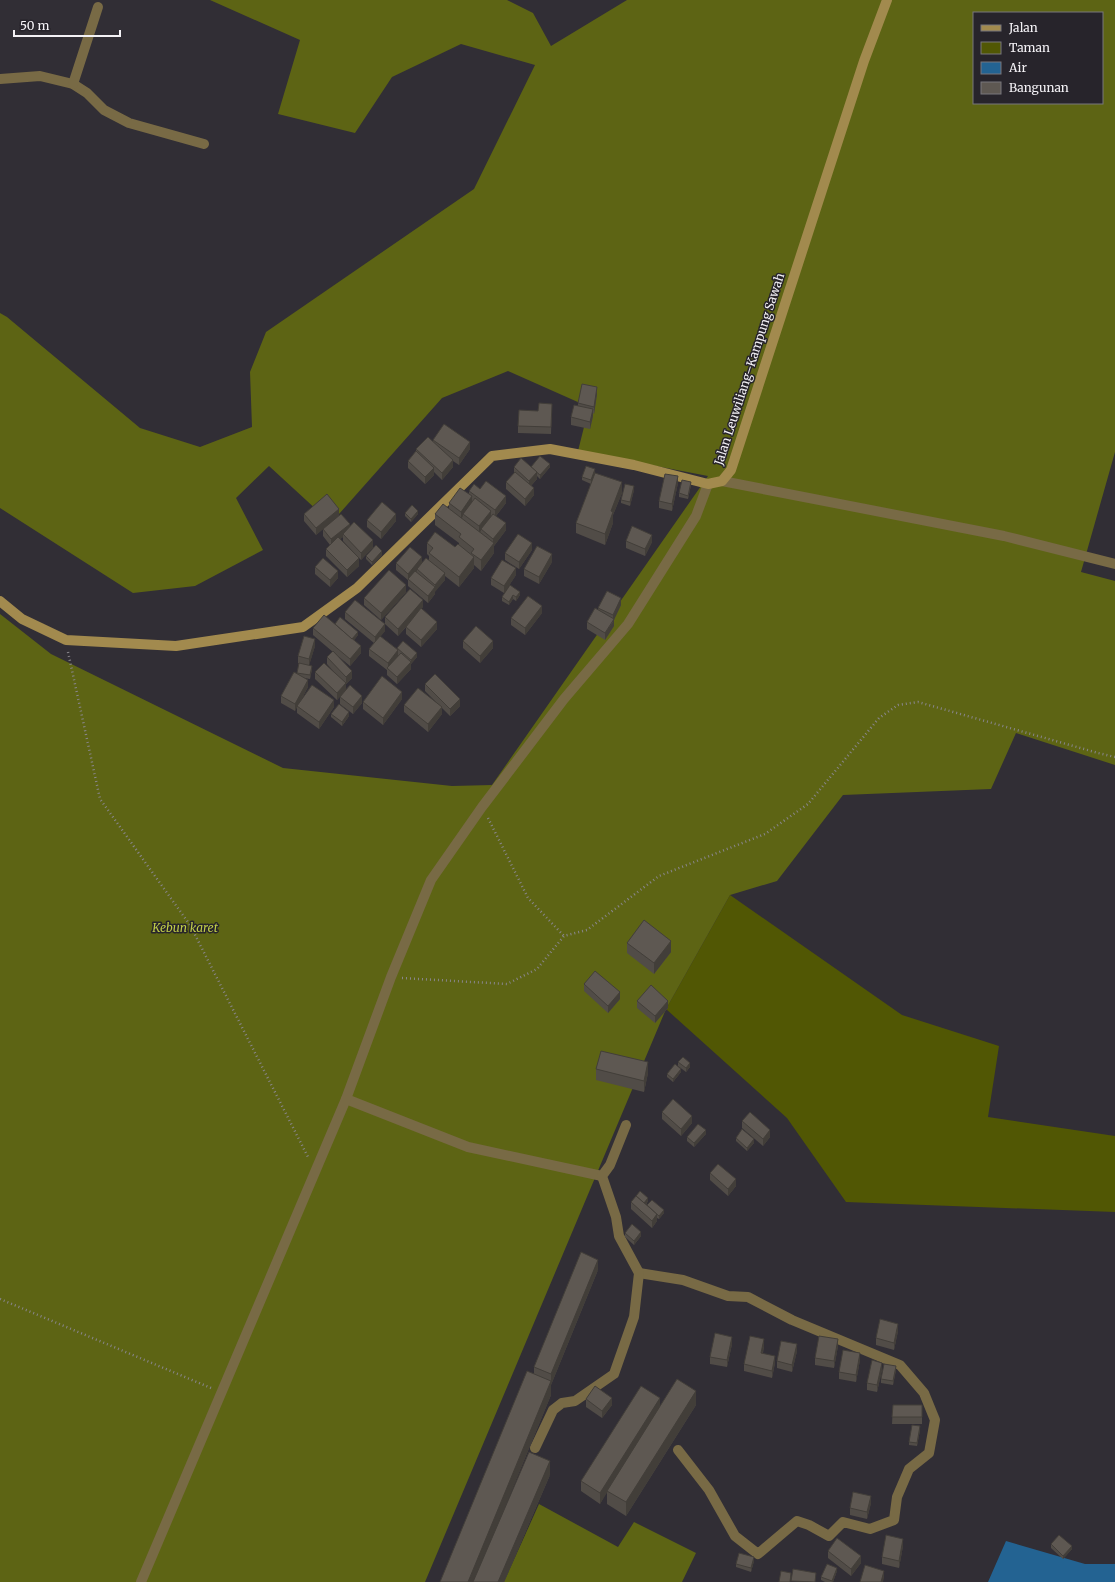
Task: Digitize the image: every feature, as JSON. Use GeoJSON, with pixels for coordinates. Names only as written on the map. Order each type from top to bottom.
{"type":"FeatureCollection","features":[{"type":"Feature","properties":{"kind":"main road","name":"Jalan Leuwiliang–Kampung Sawah"},"geometry":{"type":"LineString","coordinates":[[0,601],[22,619],[66,640],[176,646],[303,627],[357,588],[492,456],[550,449],[634,465],[708,484],[722,481],[731,470],[864,61],[887,0]]}},
{"type":"Feature","properties":{"kind":"street"},"geometry":{"type":"LineString","coordinates":[[73,84],[98,7]]}},
{"type":"Feature","properties":{"kind":"street"},"geometry":{"type":"LineString","coordinates":[[0,79],[40,76],[73,84],[87,93],[104,110],[130,123],[204,144]]}},
{"type":"Feature","properties":{"kind":"street"},"geometry":{"type":"LineString","coordinates":[[722,481],[1004,536],[1115,564]]}},
{"type":"Feature","properties":{"kind":"street"},"geometry":{"type":"LineString","coordinates":[[141,1582],[346,1099],[391,977],[431,880],[482,807],[564,699],[628,624],[696,516],[708,484]]}},
{"type":"Feature","properties":{"kind":"street"},"geometry":{"type":"LineString","coordinates":[[346,1099],[468,1146],[602,1176]]}},
{"type":"Feature","properties":{"kind":"street"},"geometry":{"type":"LineString","coordinates":[[602,1176],[610,1165],[626,1125]]}},
{"type":"Feature","properties":{"kind":"street"},"geometry":{"type":"LineString","coordinates":[[535,1448],[553,1410],[562,1403],[575,1400],[614,1374],[634,1317],[639,1273],[619,1236],[616,1217],[602,1176]]}},
{"type":"Feature","properties":{"kind":"street"},"geometry":{"type":"LineString","coordinates":[[639,1273],[683,1280],[728,1296],[748,1297],[792,1320],[900,1365],[924,1393],[935,1420],[929,1453],[909,1469],[897,1497],[894,1520],[870,1529],[843,1522],[830,1536],[809,1525],[797,1521],[758,1554],[735,1536],[709,1490],[678,1450]]}},
{"type":"Feature","properties":{"kind":"path"},"geometry":{"type":"LineString","coordinates":[[66,640],[100,799],[190,925],[315,1172]]}},
{"type":"Feature","properties":{"kind":"path"},"geometry":{"type":"LineString","coordinates":[[391,977],[507,984],[537,969],[564,936],[587,930],[658,876],[764,834],[808,804],[879,718],[898,704],[918,702],[1115,757]]}},
{"type":"Feature","properties":{"kind":"path"},"geometry":{"type":"LineString","coordinates":[[482,807],[528,898],[564,936]]}},
{"type":"Feature","properties":{"kind":"path"},"geometry":{"type":"LineString","coordinates":[[0,1299],[221,1393]]}},
{"type":"Feature","properties":{"kind":"green space","name":"Kebun karet"},"geometry":{"type":"Polygon","coordinates":[[[210,0],[507,0],[533,13],[551,46],[627,0],[1115,0],[1115,452],[1081,572],[1115,581],[1115,765],[1016,733],[991,789],[843,795],[777,881],[730,895],[666,1009],[425,1582],[0,1582],[0,614],[51,654],[283,768],[452,786],[492,785],[708,476],[578,451],[589,407],[508,371],[442,398],[331,523],[269,466],[236,498],[263,550],[195,586],[133,593],[0,508],[0,313],[7,317],[140,428],[200,447],[252,427],[250,372],[266,332],[474,189],[535,65],[461,44],[392,77],[355,133],[278,114],[300,40],[210,0]]]}},
{"type":"Feature","properties":{"kind":"green space"},"geometry":{"type":"Polygon","coordinates":[[[730,895],[902,1015],[999,1046],[988,1117],[1115,1136],[1115,1212],[846,1202],[787,1118],[666,1009],[730,895]]]}},
{"type":"Feature","properties":{"kind":"green space"},"geometry":{"type":"Polygon","coordinates":[[[539,1504],[618,1547],[634,1522],[696,1553],[682,1582],[504,1582],[539,1504]]]}},
{"type":"Feature","properties":{"kind":"water"},"geometry":{"type":"Polygon","coordinates":[[[1006,1541],[1085,1564],[1115,1564],[1115,1582],[988,1582],[1006,1541]]]}},
{"type":"Feature","properties":{"kind":"building"},"geometry":{"type":"Polygon","coordinates":[[[582,384],[597,387],[594,407],[578,403],[582,384]]]}},
{"type":"Feature","properties":{"kind":"building"},"geometry":{"type":"Polygon","coordinates":[[[539,403],[552,404],[551,427],[518,426],[519,410],[538,411],[539,403]]]}},
{"type":"Feature","properties":{"kind":"building"},"geometry":{"type":"Polygon","coordinates":[[[574,405],[593,409],[590,422],[571,417],[574,405]]]}},
{"type":"Feature","properties":{"kind":"building"},"geometry":{"type":"Polygon","coordinates":[[[444,424],[470,442],[459,458],[433,440],[444,424]]]}},
{"type":"Feature","properties":{"kind":"building"},"geometry":{"type":"Polygon","coordinates":[[[428,437],[453,460],[442,473],[416,449],[428,437]]]}},
{"type":"Feature","properties":{"kind":"building"},"geometry":{"type":"Polygon","coordinates":[[[416,451],[434,468],[425,477],[408,461],[416,451]]]}},
{"type":"Feature","properties":{"kind":"building"},"geometry":{"type":"Polygon","coordinates":[[[540,456],[550,464],[540,475],[531,467],[540,456]]]}},
{"type":"Feature","properties":{"kind":"building"},"geometry":{"type":"Polygon","coordinates":[[[521,458],[537,472],[529,481],[514,467],[521,458]]]}},
{"type":"Feature","properties":{"kind":"building"},"geometry":{"type":"Polygon","coordinates":[[[586,466],[595,469],[591,480],[582,477],[586,466]]]}},
{"type":"Feature","properties":{"kind":"building"},"geometry":{"type":"Polygon","coordinates":[[[515,472],[534,488],[525,499],[506,482],[515,472]]]}},
{"type":"Feature","properties":{"kind":"building"},"geometry":{"type":"Polygon","coordinates":[[[595,473],[622,482],[611,511],[613,512],[605,534],[576,523],[595,473]]]}},
{"type":"Feature","properties":{"kind":"building"},"geometry":{"type":"Polygon","coordinates":[[[665,474],[678,476],[672,504],[659,501],[665,474]]]}},
{"type":"Feature","properties":{"kind":"building"},"geometry":{"type":"Polygon","coordinates":[[[682,480],[691,482],[688,496],[679,493],[682,480]]]}},
{"type":"Feature","properties":{"kind":"building"},"geometry":{"type":"Polygon","coordinates":[[[486,481],[506,496],[495,510],[469,491],[474,484],[480,489],[486,481]]]}},
{"type":"Feature","properties":{"kind":"building"},"geometry":{"type":"Polygon","coordinates":[[[625,484],[634,486],[630,502],[621,500],[625,484]]]}},
{"type":"Feature","properties":{"kind":"building"},"geometry":{"type":"Polygon","coordinates":[[[460,488],[472,496],[461,512],[449,503],[460,488]]]}},
{"type":"Feature","properties":{"kind":"building"},"geometry":{"type":"Polygon","coordinates":[[[327,494],[339,509],[316,528],[304,514],[327,494]]]}},
{"type":"Feature","properties":{"kind":"building"},"geometry":{"type":"Polygon","coordinates":[[[475,498],[491,511],[479,526],[463,514],[475,498]]]}},
{"type":"Feature","properties":{"kind":"building"},"geometry":{"type":"Polygon","coordinates":[[[382,502],[396,514],[381,532],[367,520],[382,502]]]}},
{"type":"Feature","properties":{"kind":"building"},"geometry":{"type":"Polygon","coordinates":[[[443,504],[494,543],[481,560],[471,553],[474,549],[459,537],[461,534],[435,514],[443,504]]]}},
{"type":"Feature","properties":{"kind":"building"},"geometry":{"type":"Polygon","coordinates":[[[412,505],[418,511],[411,519],[405,513],[412,505]]]}},
{"type":"Feature","properties":{"kind":"building"},"geometry":{"type":"Polygon","coordinates":[[[341,514],[350,524],[331,539],[323,529],[341,514]]]}},
{"type":"Feature","properties":{"kind":"building"},"geometry":{"type":"Polygon","coordinates":[[[493,514],[506,523],[493,539],[481,529],[493,514]]]}},
{"type":"Feature","properties":{"kind":"building"},"geometry":{"type":"Polygon","coordinates":[[[354,522],[373,540],[361,553],[343,534],[354,522]]]}},
{"type":"Feature","properties":{"kind":"building"},"geometry":{"type":"Polygon","coordinates":[[[632,526],[652,535],[645,549],[626,541],[632,526]]]}},
{"type":"Feature","properties":{"kind":"building"},"geometry":{"type":"Polygon","coordinates":[[[435,532],[455,547],[458,544],[474,557],[459,577],[429,553],[433,548],[427,543],[435,532]]]}},
{"type":"Feature","properties":{"kind":"building"},"geometry":{"type":"Polygon","coordinates":[[[518,534],[532,543],[519,562],[505,553],[518,534]]]}},
{"type":"Feature","properties":{"kind":"building"},"geometry":{"type":"Polygon","coordinates":[[[338,537],[359,558],[347,570],[326,549],[338,537]]]}},
{"type":"Feature","properties":{"kind":"building"},"geometry":{"type":"Polygon","coordinates":[[[376,545],[382,551],[372,562],[366,556],[376,545]]]}},
{"type":"Feature","properties":{"kind":"building"},"geometry":{"type":"Polygon","coordinates":[[[537,546],[552,554],[539,577],[524,569],[537,546]]]}},
{"type":"Feature","properties":{"kind":"building"},"geometry":{"type":"Polygon","coordinates":[[[410,547],[422,557],[408,574],[396,563],[410,547]]]}},
{"type":"Feature","properties":{"kind":"building"},"geometry":{"type":"Polygon","coordinates":[[[323,558],[338,571],[330,580],[315,567],[323,558]]]}},
{"type":"Feature","properties":{"kind":"building"},"geometry":{"type":"Polygon","coordinates":[[[426,558],[445,573],[435,585],[417,569],[426,558]]]}},
{"type":"Feature","properties":{"kind":"building"},"geometry":{"type":"Polygon","coordinates":[[[502,560],[516,568],[504,586],[491,578],[502,560]]]}},
{"type":"Feature","properties":{"kind":"building"},"geometry":{"type":"Polygon","coordinates":[[[389,570],[406,585],[381,613],[364,598],[389,570]]]}},
{"type":"Feature","properties":{"kind":"building"},"geometry":{"type":"Polygon","coordinates":[[[415,571],[435,587],[428,596],[408,579],[415,571]]]}},
{"type":"Feature","properties":{"kind":"building"},"geometry":{"type":"Polygon","coordinates":[[[510,585],[520,592],[516,597],[513,595],[509,602],[502,597],[510,585]]]}},
{"type":"Feature","properties":{"kind":"building"},"geometry":{"type":"Polygon","coordinates":[[[410,589],[423,600],[398,629],[385,617],[410,589]]]}},
{"type":"Feature","properties":{"kind":"building"},"geometry":{"type":"Polygon","coordinates":[[[607,591],[621,598],[613,615],[598,608],[607,591]]]}},
{"type":"Feature","properties":{"kind":"building"},"geometry":{"type":"Polygon","coordinates":[[[528,596],[542,606],[525,628],[511,618],[528,596]]]}},
{"type":"Feature","properties":{"kind":"building"},"geometry":{"type":"Polygon","coordinates":[[[355,600],[385,624],[375,637],[345,612],[355,600]]]}},
{"type":"Feature","properties":{"kind":"building"},"geometry":{"type":"Polygon","coordinates":[[[421,608],[437,622],[421,640],[406,627],[421,608]]]}},
{"type":"Feature","properties":{"kind":"building"},"geometry":{"type":"Polygon","coordinates":[[[595,608],[614,619],[605,633],[587,622],[595,608]]]}},
{"type":"Feature","properties":{"kind":"building"},"geometry":{"type":"Polygon","coordinates":[[[324,615],[361,646],[350,659],[313,628],[324,615]]]}},
{"type":"Feature","properties":{"kind":"building"},"geometry":{"type":"Polygon","coordinates":[[[340,617],[358,632],[352,639],[335,624],[340,617]]]}},
{"type":"Feature","properties":{"kind":"building"},"geometry":{"type":"Polygon","coordinates":[[[476,626],[493,641],[480,656],[463,641],[476,626]]]}},
{"type":"Feature","properties":{"kind":"building"},"geometry":{"type":"Polygon","coordinates":[[[304,636],[315,639],[309,659],[298,656],[304,636]]]}},
{"type":"Feature","properties":{"kind":"building"},"geometry":{"type":"Polygon","coordinates":[[[380,636],[398,650],[388,663],[369,649],[380,636]]]}},
{"type":"Feature","properties":{"kind":"building"},"geometry":{"type":"Polygon","coordinates":[[[403,641],[417,653],[411,660],[397,648],[403,641]]]}},
{"type":"Feature","properties":{"kind":"building"},"geometry":{"type":"Polygon","coordinates":[[[333,651],[352,671],[346,677],[327,657],[333,651]]]}},
{"type":"Feature","properties":{"kind":"building"},"geometry":{"type":"Polygon","coordinates":[[[401,653],[411,662],[397,677],[387,668],[401,653]]]}},
{"type":"Feature","properties":{"kind":"building"},"geometry":{"type":"Polygon","coordinates":[[[299,663],[312,666],[310,675],[297,673],[299,663]]]}},
{"type":"Feature","properties":{"kind":"building"},"geometry":{"type":"Polygon","coordinates":[[[324,663],[346,683],[337,693],[315,672],[324,663]]]}},
{"type":"Feature","properties":{"kind":"building"},"geometry":{"type":"Polygon","coordinates":[[[294,672],[308,680],[295,704],[281,696],[294,672]]]}},
{"type":"Feature","properties":{"kind":"building"},"geometry":{"type":"Polygon","coordinates":[[[435,674],[460,699],[450,709],[425,684],[435,674]]]}},
{"type":"Feature","properties":{"kind":"building"},"geometry":{"type":"Polygon","coordinates":[[[382,676],[402,692],[383,718],[363,702],[382,676]]]}},
{"type":"Feature","properties":{"kind":"building"},"geometry":{"type":"Polygon","coordinates":[[[312,685],[334,700],[319,722],[297,706],[312,685]]]}},
{"type":"Feature","properties":{"kind":"building"},"geometry":{"type":"Polygon","coordinates":[[[350,685],[362,696],[353,707],[340,697],[350,685]]]}},
{"type":"Feature","properties":{"kind":"building"},"geometry":{"type":"Polygon","coordinates":[[[418,688],[442,707],[428,724],[404,705],[418,688]]]}},
{"type":"Feature","properties":{"kind":"building"},"geometry":{"type":"Polygon","coordinates":[[[339,704],[349,712],[342,722],[331,714],[339,704]]]}},
{"type":"Feature","properties":{"kind":"building"},"geometry":{"type":"Polygon","coordinates":[[[644,920],[671,941],[654,963],[627,943],[644,920]]]}},
{"type":"Feature","properties":{"kind":"building"},"geometry":{"type":"Polygon","coordinates":[[[595,971],[620,992],[608,1006],[584,984],[595,971]]]}},
{"type":"Feature","properties":{"kind":"building"},"geometry":{"type":"Polygon","coordinates":[[[651,985],[668,1001],[655,1016],[637,1001],[651,985]]]}},
{"type":"Feature","properties":{"kind":"building"},"geometry":{"type":"Polygon","coordinates":[[[601,1051],[648,1062],[644,1081],[596,1069],[601,1051]]]}},
{"type":"Feature","properties":{"kind":"building"},"geometry":{"type":"Polygon","coordinates":[[[683,1057],[690,1063],[686,1068],[678,1062],[683,1057]]]}},
{"type":"Feature","properties":{"kind":"building"},"geometry":{"type":"Polygon","coordinates":[[[675,1064],[681,1069],[673,1079],[667,1074],[675,1064]]]}},
{"type":"Feature","properties":{"kind":"building"},"geometry":{"type":"Polygon","coordinates":[[[673,1099],[692,1116],[681,1129],[662,1112],[673,1099]]]}},
{"type":"Feature","properties":{"kind":"building"},"geometry":{"type":"Polygon","coordinates":[[[750,1112],[770,1130],[763,1139],[742,1121],[750,1112]]]}},
{"type":"Feature","properties":{"kind":"building"},"geometry":{"type":"Polygon","coordinates":[[[698,1124],[706,1130],[694,1143],[687,1137],[698,1124]]]}},
{"type":"Feature","properties":{"kind":"building"},"geometry":{"type":"Polygon","coordinates":[[[742,1129],[754,1139],[747,1148],[736,1138],[742,1129]]]}},
{"type":"Feature","properties":{"kind":"building"},"geometry":{"type":"Polygon","coordinates":[[[718,1164],[736,1179],[728,1189],[710,1173],[718,1164]]]}},
{"type":"Feature","properties":{"kind":"building"},"geometry":{"type":"Polygon","coordinates":[[[640,1191],[648,1198],[644,1203],[636,1196],[640,1191]]]}},
{"type":"Feature","properties":{"kind":"building"},"geometry":{"type":"Polygon","coordinates":[[[636,1196],[657,1214],[652,1221],[631,1202],[636,1196]]]}},
{"type":"Feature","properties":{"kind":"building"},"geometry":{"type":"Polygon","coordinates":[[[652,1200],[664,1210],[659,1216],[647,1205],[652,1200]]]}},
{"type":"Feature","properties":{"kind":"building"},"geometry":{"type":"Polygon","coordinates":[[[632,1224],[641,1232],[634,1241],[625,1233],[632,1224]]]}},
{"type":"Feature","properties":{"kind":"building"},"geometry":{"type":"Polygon","coordinates":[[[581,1252],[598,1260],[551,1374],[534,1367],[581,1252]]]}},
{"type":"Feature","properties":{"kind":"building"},"geometry":{"type":"Polygon","coordinates":[[[880,1319],[898,1324],[894,1343],[876,1338],[880,1319]]]}},
{"type":"Feature","properties":{"kind":"building"},"geometry":{"type":"Polygon","coordinates":[[[715,1333],[732,1337],[727,1360],[710,1357],[715,1333]]]}},
{"type":"Feature","properties":{"kind":"building"},"geometry":{"type":"Polygon","coordinates":[[[750,1336],[764,1339],[761,1353],[775,1356],[772,1371],[744,1364],[750,1336]]]}},
{"type":"Feature","properties":{"kind":"building"},"geometry":{"type":"Polygon","coordinates":[[[819,1336],[838,1339],[834,1361],[815,1358],[819,1336]]]}},
{"type":"Feature","properties":{"kind":"building"},"geometry":{"type":"Polygon","coordinates":[[[781,1341],[797,1344],[792,1365],[777,1361],[781,1341]]]}},
{"type":"Feature","properties":{"kind":"building"},"geometry":{"type":"Polygon","coordinates":[[[843,1350],[860,1353],[856,1375],[839,1372],[843,1350]]]}},
{"type":"Feature","properties":{"kind":"building"},"geometry":{"type":"Polygon","coordinates":[[[872,1360],[882,1363],[877,1385],[867,1383],[872,1360]]]}},
{"type":"Feature","properties":{"kind":"building"},"geometry":{"type":"Polygon","coordinates":[[[884,1364],[896,1366],[893,1381],[881,1379],[884,1364]]]}},
{"type":"Feature","properties":{"kind":"building"},"geometry":{"type":"Polygon","coordinates":[[[527,1371],[551,1381],[468,1582],[440,1582],[527,1371]]]}},
{"type":"Feature","properties":{"kind":"building"},"geometry":{"type":"Polygon","coordinates":[[[677,1379],[696,1391],[626,1502],[607,1491],[677,1379]]]}},
{"type":"Feature","properties":{"kind":"building"},"geometry":{"type":"Polygon","coordinates":[[[595,1386],[612,1398],[602,1411],[586,1399],[595,1386]]]}},
{"type":"Feature","properties":{"kind":"building"},"geometry":{"type":"Polygon","coordinates":[[[641,1386],[660,1398],[600,1493],[581,1481],[641,1386]]]}},
{"type":"Feature","properties":{"kind":"building"},"geometry":{"type":"Polygon","coordinates":[[[893,1405],[922,1405],[922,1417],[892,1417],[893,1405]]]}},
{"type":"Feature","properties":{"kind":"building"},"geometry":{"type":"Polygon","coordinates":[[[912,1425],[920,1426],[917,1443],[909,1442],[912,1425]]]}},
{"type":"Feature","properties":{"kind":"building"},"geometry":{"type":"Polygon","coordinates":[[[529,1452],[550,1461],[498,1582],[473,1582],[529,1452]]]}},
{"type":"Feature","properties":{"kind":"building"},"geometry":{"type":"Polygon","coordinates":[[[853,1492],[871,1496],[867,1512],[850,1508],[853,1492]]]}},
{"type":"Feature","properties":{"kind":"building"},"geometry":{"type":"Polygon","coordinates":[[[886,1535],[903,1539],[899,1561],[882,1557],[886,1535]]]}},
{"type":"Feature","properties":{"kind":"building"},"geometry":{"type":"Polygon","coordinates":[[[1059,1535],[1072,1546],[1063,1556],[1051,1544],[1059,1535]]]}},
{"type":"Feature","properties":{"kind":"building"},"geometry":{"type":"Polygon","coordinates":[[[837,1538],[861,1556],[851,1569],[828,1551],[837,1538]]]}},
{"type":"Feature","properties":{"kind":"building"},"geometry":{"type":"Polygon","coordinates":[[[739,1553],[754,1557],[751,1568],[736,1564],[739,1553]]]}},
{"type":"Feature","properties":{"kind":"building"},"geometry":{"type":"Polygon","coordinates":[[[827,1564],[837,1568],[832,1581],[821,1577],[827,1564]]]}},
{"type":"Feature","properties":{"kind":"building"},"geometry":{"type":"Polygon","coordinates":[[[865,1565],[884,1571],[881,1582],[860,1582],[865,1565]]]}},
{"type":"Feature","properties":{"kind":"building"},"geometry":{"type":"Polygon","coordinates":[[[793,1569],[816,1573],[815,1582],[791,1581],[793,1569]]]}},
{"type":"Feature","properties":{"kind":"building"},"geometry":{"type":"Polygon","coordinates":[[[781,1571],[791,1573],[790,1582],[779,1582],[781,1571]]]}}]}
